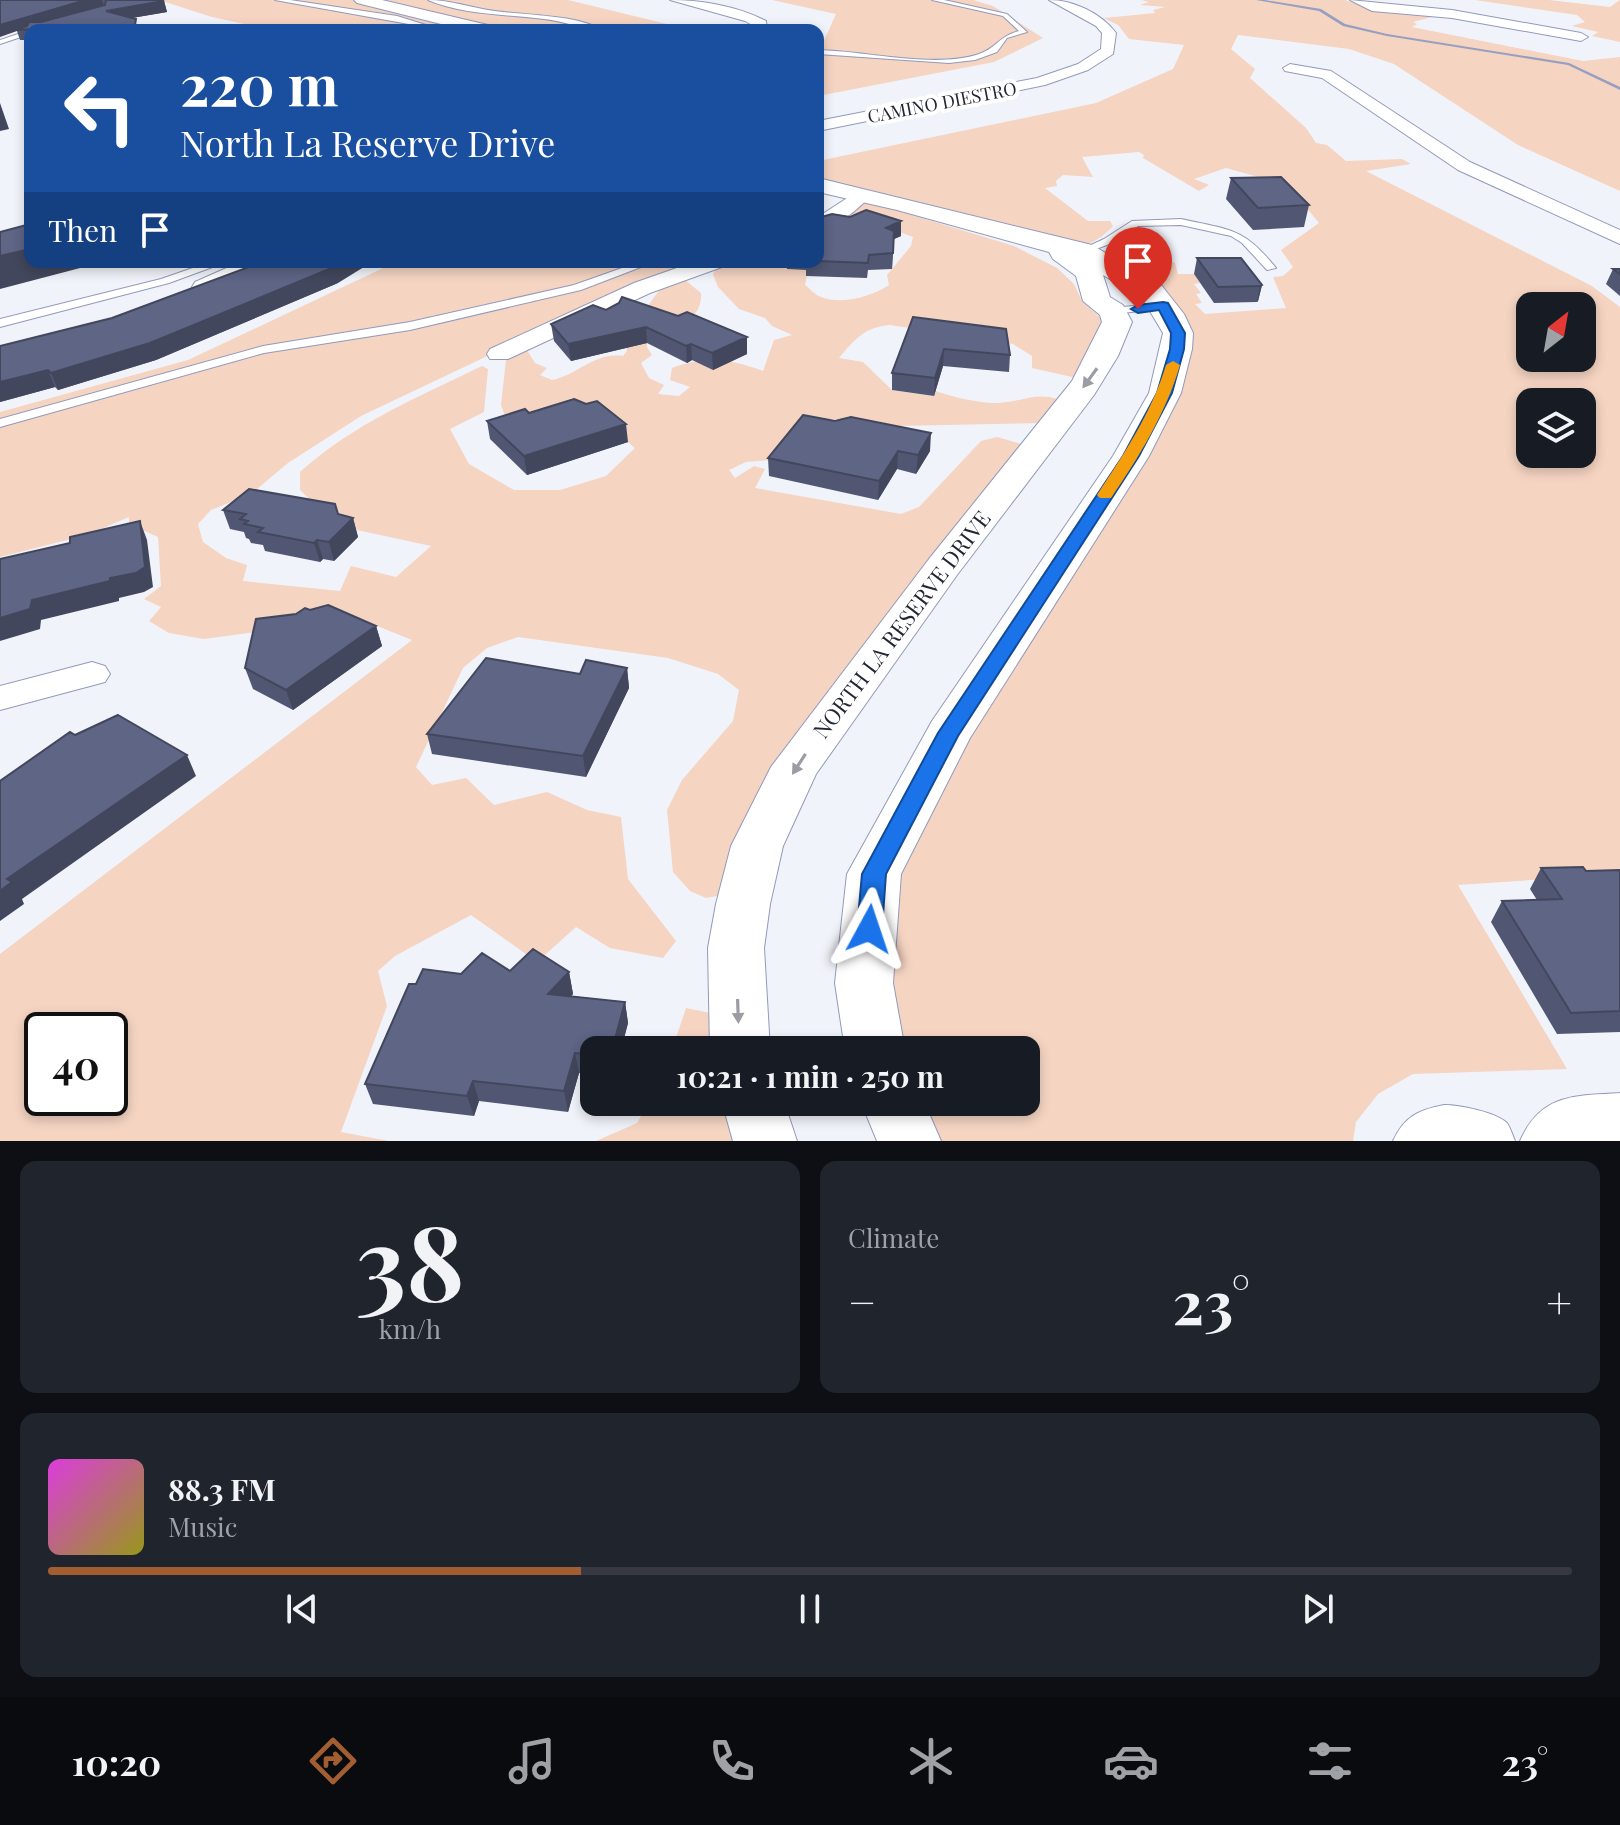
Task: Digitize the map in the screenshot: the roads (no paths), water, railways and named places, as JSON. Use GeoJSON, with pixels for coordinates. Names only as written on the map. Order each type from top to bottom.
{"type":"FeatureCollection","features":[{"type":"Feature","properties":{"kind":"street"},"geometry":{"type":"LineString","coordinates":[[362,0],[461,24]]}},
{"type":"Feature","properties":{"kind":"street"},"geometry":{"type":"LineString","coordinates":[[676,0],[750,18],[761,24]]}},
{"type":"Feature","properties":{"kind":"street","name":"CAMINO DIESTRO"},"geometry":{"type":"LineString","coordinates":[[824,125],[1040,82],[1103,56],[1111,42],[1109,33],[1101,23],[1055,0]]}},
{"type":"Feature","properties":{"kind":"street"},"geometry":{"type":"LineString","coordinates":[[1356,0],[1372,7],[1452,14],[1581,37]]}},
{"type":"Feature","properties":{"kind":"street"},"geometry":{"type":"LineString","coordinates":[[1290,68],[1326,74],[1464,166],[1620,238]]}},
{"type":"Feature","properties":{"kind":"street","name":"CAMINO DIESTRO"},"geometry":{"type":"LineString","coordinates":[[824,119],[1066,73]]}},
{"type":"Feature","properties":{"kind":"street"},"geometry":{"type":"LineString","coordinates":[[824,186],[861,195],[1107,280],[1178,333],[1177,349],[1165,393],[1131,456],[949,733],[874,874],[864,983],[873,1036]]}},
{"type":"Feature","properties":{"kind":"street"},"geometry":{"type":"LineString","coordinates":[[824,222],[861,195]]}},
{"type":"Feature","properties":{"kind":"street"},"geometry":{"type":"LineString","coordinates":[[138,311],[245,268]]}},
{"type":"Feature","properties":{"kind":"street"},"geometry":{"type":"LineString","coordinates":[[499,354],[642,288],[697,268]]}},
{"type":"Feature","properties":{"kind":"street","name":"NORTH LA RESERVE DRIVE"},"geometry":{"type":"LineString","coordinates":[[739,1036],[736,948],[743,904],[757,846],[795,767],[943,567],[1101,363],[1117,322],[1107,280]]}},
{"type":"Feature","properties":{"kind":"street"},"geometry":{"type":"LineString","coordinates":[[0,698],[92,674]]}},
{"type":"Feature","properties":{"kind":"street"},"geometry":{"type":"LineString","coordinates":[[757,1116],[765,1141]]}},
{"type":"Feature","properties":{"kind":"street"},"geometry":{"type":"LineString","coordinates":[[898,1116],[909,1141]]}},
{"type":"Feature","properties":{"kind":"street"},"geometry":{"type":"LineString","coordinates":[[1546,1141],[1567,1121],[1620,1117]]}},
{"type":"Feature","properties":{"kind":"street"},"geometry":{"type":"LineString","coordinates":[[1419,1141],[1424,1135],[1449,1129],[1459,1129],[1489,1141]]}},
{"type":"Feature","properties":{"kind":"lane"},"geometry":{"type":"LineString","coordinates":[[278,0],[422,24]]}},
{"type":"Feature","properties":{"kind":"lane"},"geometry":{"type":"LineString","coordinates":[[431,0],[494,13],[547,17],[576,24]]}},
{"type":"Feature","properties":{"kind":"lane"},"geometry":{"type":"LineString","coordinates":[[824,52],[856,52],[947,63],[988,52],[1000,46],[1005,37],[1024,32],[1005,15],[976,12],[935,0]]}},
{"type":"Feature","properties":{"kind":"lane"},"geometry":{"type":"LineString","coordinates":[[0,42],[24,34]]}},
{"type":"Feature","properties":{"kind":"lane"},"geometry":{"type":"LineString","coordinates":[[1107,280],[1108,241],[1136,223],[1181,222],[1234,234],[1246,241],[1271,268]]}},
{"type":"Feature","properties":{"kind":"lane"},"geometry":{"type":"LineString","coordinates":[[0,323],[165,281],[203,268]]}},
{"type":"Feature","properties":{"kind":"lane"},"geometry":{"type":"LineString","coordinates":[[0,423],[263,350],[410,326],[577,288],[632,268]]}},
{"type":"Feature","properties":{"kind":"waterway"},"geometry":{"type":"LineString","coordinates":[[1258,0],[1320,10],[1344,25],[1387,35],[1569,64],[1620,89]]}}]}
